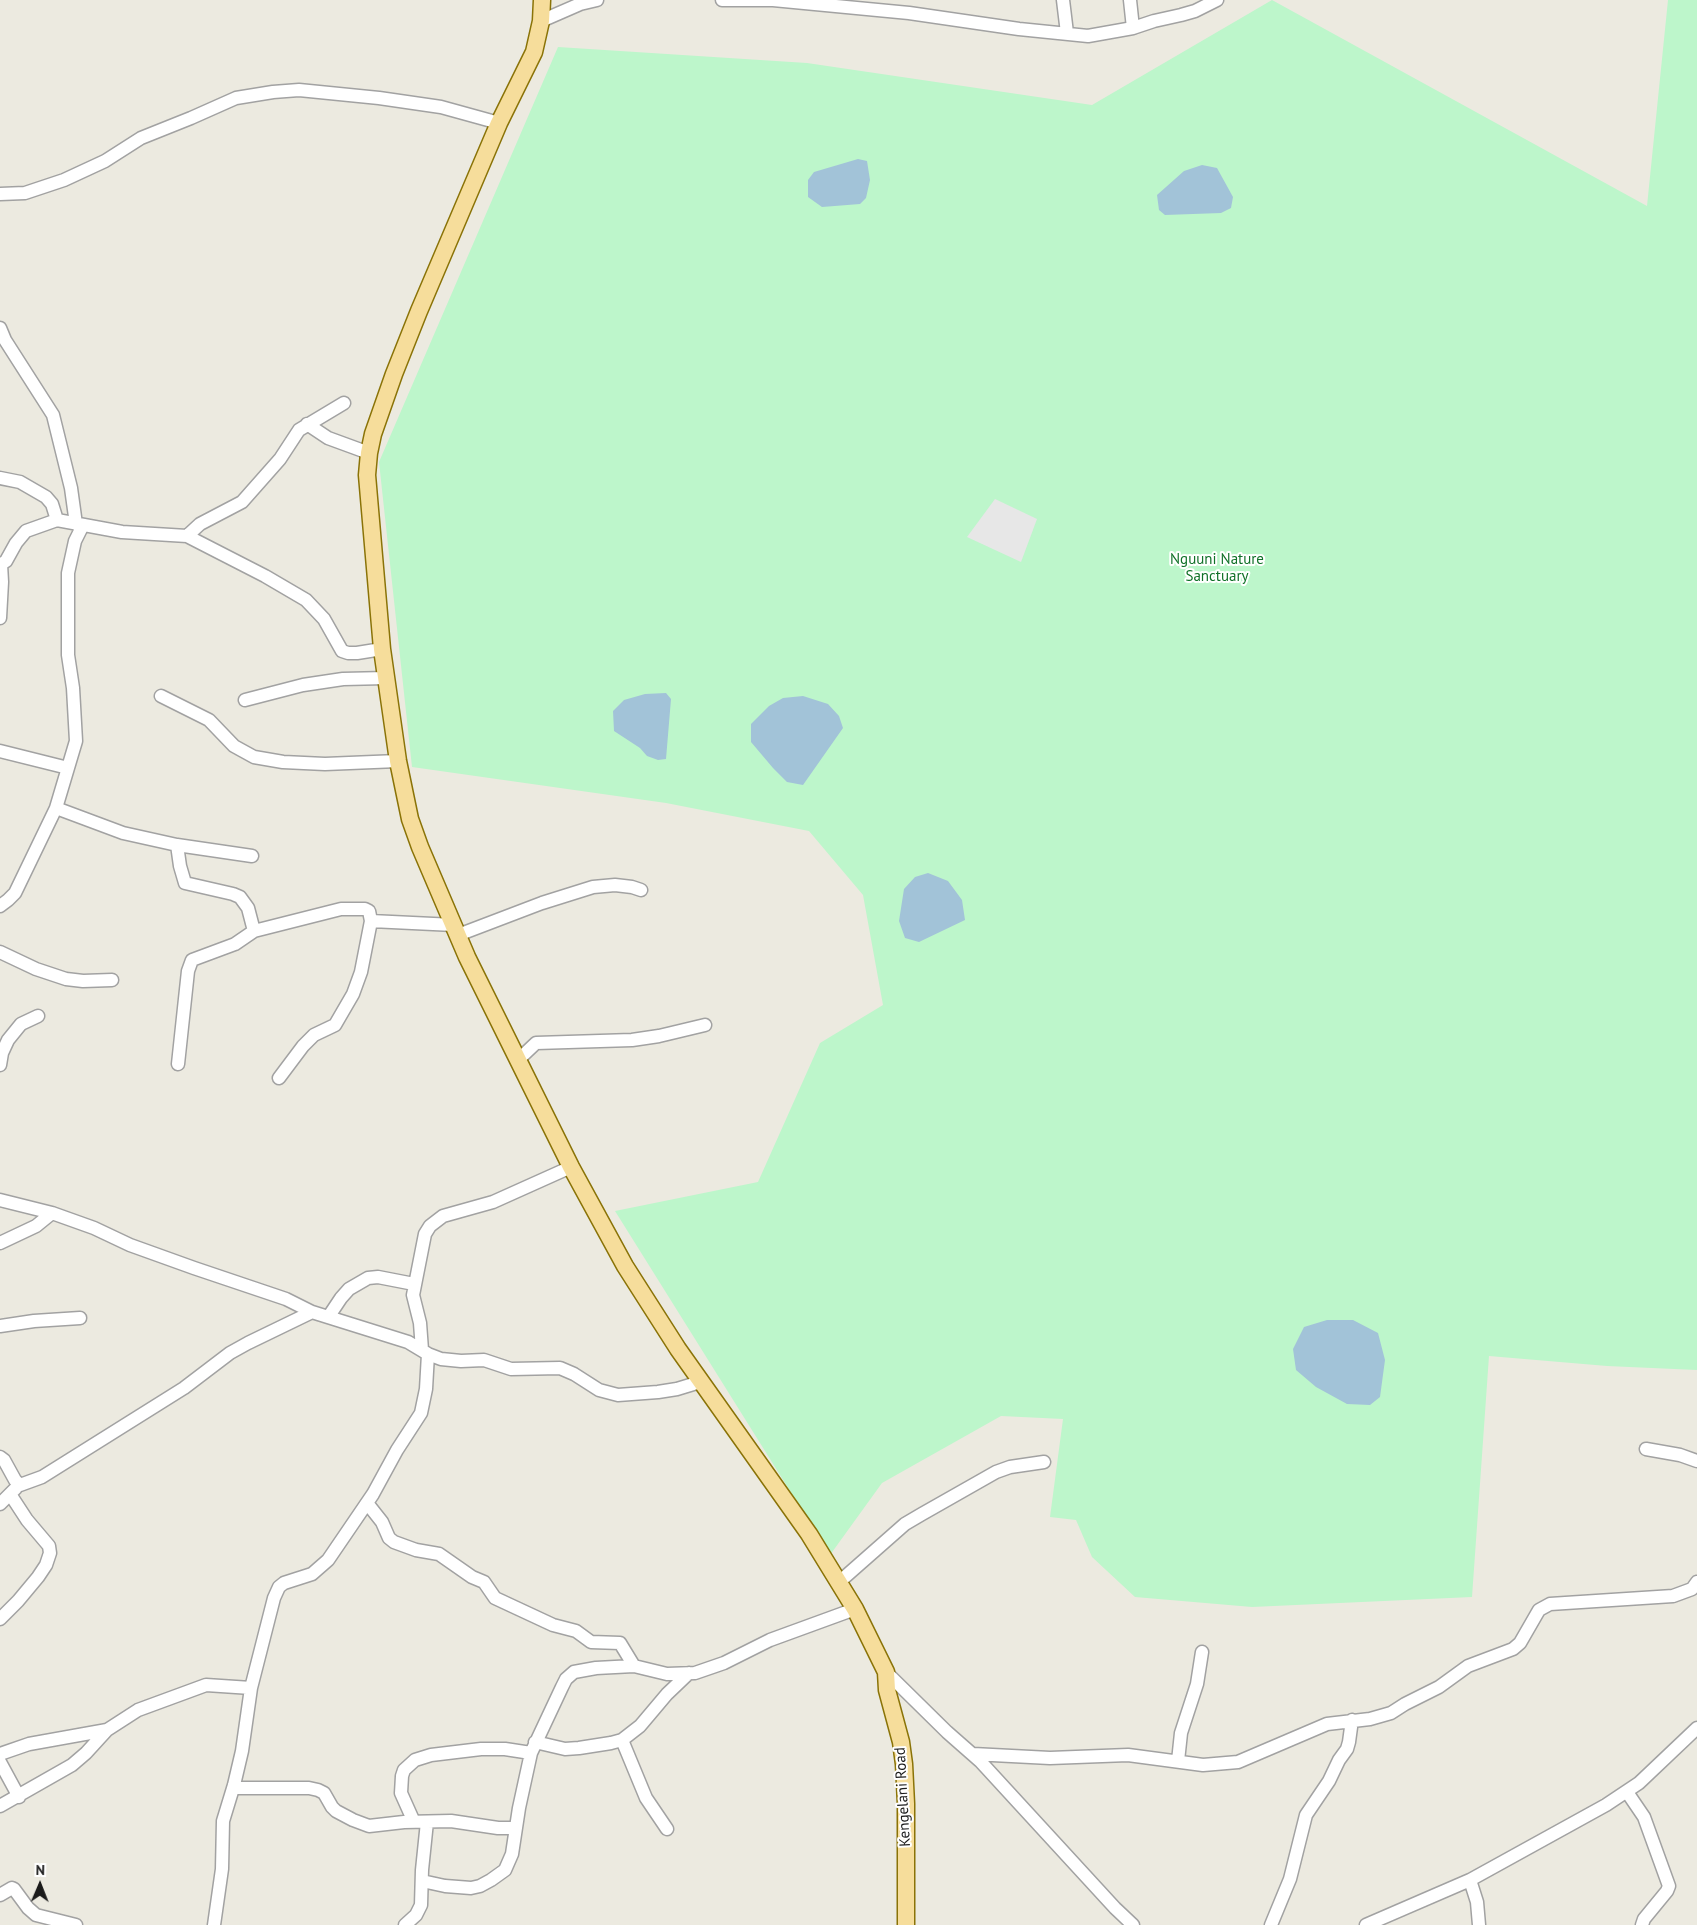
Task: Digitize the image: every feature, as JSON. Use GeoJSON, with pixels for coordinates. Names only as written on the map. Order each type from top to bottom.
{"type":"FeatureCollection","features":[{"type":"Feature","properties":{"kind":"main road","name":"Kengelani Road"},"geometry":{"type":"LineString","coordinates":[[542,0],[541,21],[534,52],[499,123],[394,374],[373,434],[369,453],[367,475],[382,649],[398,762],[414,832],[456,930],[518,1060],[625,1266],[700,1382],[809,1534],[855,1609],[886,1672],[887,1690],[901,1742],[904,1764],[906,1804],[906,1925]]}},
{"type":"Feature","properties":{"kind":"street"},"geometry":{"type":"LineString","coordinates":[[541,21],[580,4],[597,0]]}},
{"type":"Feature","properties":{"kind":"street"},"geometry":{"type":"LineString","coordinates":[[722,0],[773,0],[909,13],[1019,29],[1088,36],[1133,28],[1154,21],[1195,12],[1217,0]]}},
{"type":"Feature","properties":{"kind":"street"},"geometry":{"type":"LineString","coordinates":[[1063,0],[1067,33]]}},
{"type":"Feature","properties":{"kind":"street"},"geometry":{"type":"LineString","coordinates":[[1130,0],[1133,28]]}},
{"type":"Feature","properties":{"kind":"street"},"geometry":{"type":"LineString","coordinates":[[0,194],[25,192],[64,180],[105,161],[141,138],[236,98],[273,92],[299,90],[379,98],[441,107],[499,123]]}},
{"type":"Feature","properties":{"kind":"street"},"geometry":{"type":"LineString","coordinates":[[0,328],[4,340],[53,415],[79,524],[68,573],[68,655],[73,688],[76,741],[56,808],[15,893],[5,904],[0,906]]}},
{"type":"Feature","properties":{"kind":"street"},"geometry":{"type":"LineString","coordinates":[[187,536],[200,524],[242,502],[280,459],[294,436],[307,424],[344,403]]}},
{"type":"Feature","properties":{"kind":"street"},"geometry":{"type":"LineString","coordinates":[[307,424],[328,438],[369,453]]}},
{"type":"Feature","properties":{"kind":"street"},"geometry":{"type":"LineString","coordinates":[[0,478],[20,482],[46,496],[52,504],[57,520]]}},
{"type":"Feature","properties":{"kind":"street"},"geometry":{"type":"LineString","coordinates":[[0,618],[1,565],[6,561],[16,543],[26,531],[57,520],[151,535],[187,536],[265,576],[306,600],[324,619],[342,651],[348,653],[382,649]]}},
{"type":"Feature","properties":{"kind":"street"},"geometry":{"type":"LineString","coordinates":[[245,700],[303,685],[343,678],[386,678]]}},
{"type":"Feature","properties":{"kind":"street"},"geometry":{"type":"LineString","coordinates":[[161,696],[209,720],[234,746],[254,757],[283,762],[325,764],[398,762]]}},
{"type":"Feature","properties":{"kind":"street"},"geometry":{"type":"LineString","coordinates":[[0,751],[68,768]]}},
{"type":"Feature","properties":{"kind":"street"},"geometry":{"type":"LineString","coordinates":[[56,808],[123,833],[177,846],[252,856]]}},
{"type":"Feature","properties":{"kind":"street"},"geometry":{"type":"LineString","coordinates":[[177,846],[185,883],[240,897],[248,908],[254,931]]}},
{"type":"Feature","properties":{"kind":"street"},"geometry":{"type":"LineString","coordinates":[[371,921],[381,920],[456,930],[593,888],[615,885],[640,890]]}},
{"type":"Feature","properties":{"kind":"street"},"geometry":{"type":"LineString","coordinates":[[178,1064],[188,966],[192,960],[235,944],[254,931],[341,908],[365,909],[369,911],[371,921],[362,972],[353,994],[335,1025],[314,1035],[303,1046],[279,1078]]}},
{"type":"Feature","properties":{"kind":"street"},"geometry":{"type":"LineString","coordinates":[[0,952],[36,969],[66,979],[83,981],[112,980]]}},
{"type":"Feature","properties":{"kind":"street"},"geometry":{"type":"LineString","coordinates":[[0,1065],[8,1040],[21,1024],[38,1016]]}},
{"type":"Feature","properties":{"kind":"street"},"geometry":{"type":"LineString","coordinates":[[518,1060],[536,1043],[632,1040],[706,1026]]}},
{"type":"Feature","properties":{"kind":"street"},"geometry":{"type":"LineString","coordinates":[[214,1925],[222,1869],[223,1821],[242,1751],[251,1688],[274,1598],[279,1587],[288,1580],[312,1574],[322,1566],[367,1503],[420,1413],[426,1389],[425,1352],[414,1300],[414,1284],[425,1234],[434,1222],[443,1216],[493,1202],[572,1167]]}},
{"type":"Feature","properties":{"kind":"street"},"geometry":{"type":"LineString","coordinates":[[0,1200],[94,1228],[130,1245],[286,1299],[312,1312],[408,1342],[425,1352],[452,1360],[484,1360],[511,1369],[560,1368],[574,1374],[599,1390],[618,1395],[668,1391],[700,1382]]}},
{"type":"Feature","properties":{"kind":"street"},"geometry":{"type":"LineString","coordinates":[[0,1242],[36,1226],[52,1214]]}},
{"type":"Feature","properties":{"kind":"street"},"geometry":{"type":"LineString","coordinates":[[329,1316],[340,1298],[349,1289],[368,1278],[378,1277],[414,1284]]}},
{"type":"Feature","properties":{"kind":"street"},"geometry":{"type":"LineString","coordinates":[[0,1504],[20,1486],[64,1465],[184,1388],[217,1362],[242,1346],[312,1312]]}},
{"type":"Feature","properties":{"kind":"street"},"geometry":{"type":"LineString","coordinates":[[0,1326],[41,1320],[80,1318]]}},
{"type":"Feature","properties":{"kind":"street"},"geometry":{"type":"LineString","coordinates":[[1646,1449],[1680,1454],[1697,1461]]}},
{"type":"Feature","properties":{"kind":"street"},"geometry":{"type":"LineString","coordinates":[[0,1458],[4,1460],[20,1486]]}},
{"type":"Feature","properties":{"kind":"street"},"geometry":{"type":"LineString","coordinates":[[838,1583],[905,1524],[922,1514],[996,1472],[1044,1462]]}},
{"type":"Feature","properties":{"kind":"street"},"geometry":{"type":"LineString","coordinates":[[0,1619],[38,1577],[46,1565],[50,1553],[49,1546],[27,1520],[10,1494]]}},
{"type":"Feature","properties":{"kind":"street"},"geometry":{"type":"LineString","coordinates":[[367,1503],[382,1522],[391,1540],[416,1550],[439,1554],[472,1577],[483,1582],[495,1598],[553,1625],[576,1632],[591,1642],[620,1643],[634,1666]]}},
{"type":"Feature","properties":{"kind":"street"},"geometry":{"type":"LineString","coordinates":[[973,1754],[1050,1758],[1128,1754],[1211,1766],[1238,1762],[1316,1728],[1352,1720],[1370,1719],[1391,1713],[1438,1687],[1468,1666],[1514,1649],[1520,1643],[1539,1610],[1550,1604],[1673,1596],[1692,1589],[1697,1582]]}},
{"type":"Feature","properties":{"kind":"street"},"geometry":{"type":"LineString","coordinates":[[422,1881],[444,1886],[471,1888],[480,1886],[505,1870],[511,1860],[533,1748],[562,1687],[571,1675],[584,1669],[634,1666],[667,1674],[689,1673],[712,1668],[770,1640],[855,1609]]}},
{"type":"Feature","properties":{"kind":"street"},"geometry":{"type":"LineString","coordinates":[[1178,1762],[1181,1733],[1197,1684],[1202,1652]]}},
{"type":"Feature","properties":{"kind":"street"},"geometry":{"type":"LineString","coordinates":[[886,1672],[973,1754],[1114,1908],[1133,1925]]}},
{"type":"Feature","properties":{"kind":"street"},"geometry":{"type":"LineString","coordinates":[[414,1822],[401,1793],[404,1770],[414,1760],[431,1755],[482,1749],[579,1748],[622,1740],[640,1726],[666,1694],[689,1673]]}},
{"type":"Feature","properties":{"kind":"street"},"geometry":{"type":"LineString","coordinates":[[0,1806],[72,1765],[86,1754],[107,1730],[138,1710],[200,1687],[216,1685],[251,1688]]}},
{"type":"Feature","properties":{"kind":"street"},"geometry":{"type":"LineString","coordinates":[[1271,1925],[1290,1879],[1306,1814],[1329,1781],[1346,1749],[1349,1742],[1352,1720]]}},
{"type":"Feature","properties":{"kind":"street"},"geometry":{"type":"LineString","coordinates":[[1366,1925],[1470,1880],[1606,1805],[1627,1792],[1658,1766],[1697,1728]]}},
{"type":"Feature","properties":{"kind":"street"},"geometry":{"type":"LineString","coordinates":[[0,1754],[29,1744],[107,1730]]}},
{"type":"Feature","properties":{"kind":"street"},"geometry":{"type":"LineString","coordinates":[[622,1740],[646,1798],[667,1829]]}},
{"type":"Feature","properties":{"kind":"street"},"geometry":{"type":"LineString","coordinates":[[0,1762],[19,1796]]}},
{"type":"Feature","properties":{"kind":"street"},"geometry":{"type":"LineString","coordinates":[[233,1788],[309,1788],[324,1792],[336,1811],[362,1824],[468,1822],[498,1828],[516,1828]]}},
{"type":"Feature","properties":{"kind":"street"},"geometry":{"type":"LineString","coordinates":[[1627,1792],[1644,1817],[1669,1886],[1663,1897],[1644,1919],[1642,1925]]}},
{"type":"Feature","properties":{"kind":"street"},"geometry":{"type":"LineString","coordinates":[[405,1925],[416,1914],[421,1905],[427,1822]]}},
{"type":"Feature","properties":{"kind":"street"},"geometry":{"type":"LineString","coordinates":[[1470,1880],[1477,1902],[1479,1925]]}},
{"type":"Feature","properties":{"kind":"street"},"geometry":{"type":"LineString","coordinates":[[0,1895],[13,1888],[28,1908],[36,1915],[76,1925]]}},
{"type":"Feature","properties":{"kind":"green space","name":"Nguuni Nature Sanctuary"},"geometry":{"type":"Polygon","coordinates":[[[1272,0],[1647,206],[1668,0],[1697,0],[1697,1370],[1607,1366],[1489,1356],[1472,1597],[1252,1607],[1135,1597],[1092,1557],[1076,1520],[1050,1517],[1063,1419],[1001,1416],[882,1483],[830,1555],[615,1211],[758,1182],[820,1043],[883,1005],[863,895],[809,831],[666,803],[412,767],[379,462],[558,47],[807,63],[1092,105],[1272,0]]]}},
{"type":"Feature","properties":{"kind":"shaded area"},"geometry":{"type":"Polygon","coordinates":[[[995,499],[1037,519],[1021,562],[967,537],[995,499]]]}},
{"type":"Feature","properties":{"kind":"water"},"geometry":{"type":"Polygon","coordinates":[[[858,159],[867,161],[870,180],[866,198],[860,204],[822,207],[808,197],[808,180],[814,172],[858,159]]]}},
{"type":"Feature","properties":{"kind":"water"},"geometry":{"type":"Polygon","coordinates":[[[1202,165],[1217,168],[1233,197],[1231,208],[1221,213],[1165,215],[1159,210],[1157,195],[1184,171],[1202,165]]]}},
{"type":"Feature","properties":{"kind":"water"},"geometry":{"type":"Polygon","coordinates":[[[666,693],[671,699],[666,759],[658,760],[647,756],[640,748],[614,731],[613,711],[624,700],[645,694],[666,693]]]}},
{"type":"Feature","properties":{"kind":"water"},"geometry":{"type":"Polygon","coordinates":[[[803,696],[828,704],[839,716],[843,728],[803,785],[787,782],[773,768],[751,742],[751,724],[769,706],[783,698],[803,696]]]}},
{"type":"Feature","properties":{"kind":"water"},"geometry":{"type":"Polygon","coordinates":[[[928,873],[948,881],[962,900],[965,920],[919,942],[905,938],[899,921],[904,889],[915,877],[928,873]]]}},
{"type":"Feature","properties":{"kind":"water"},"geometry":{"type":"Polygon","coordinates":[[[1327,1320],[1353,1320],[1378,1333],[1385,1360],[1380,1397],[1370,1405],[1347,1404],[1316,1387],[1296,1370],[1293,1349],[1304,1327],[1327,1320]]]}}]}
